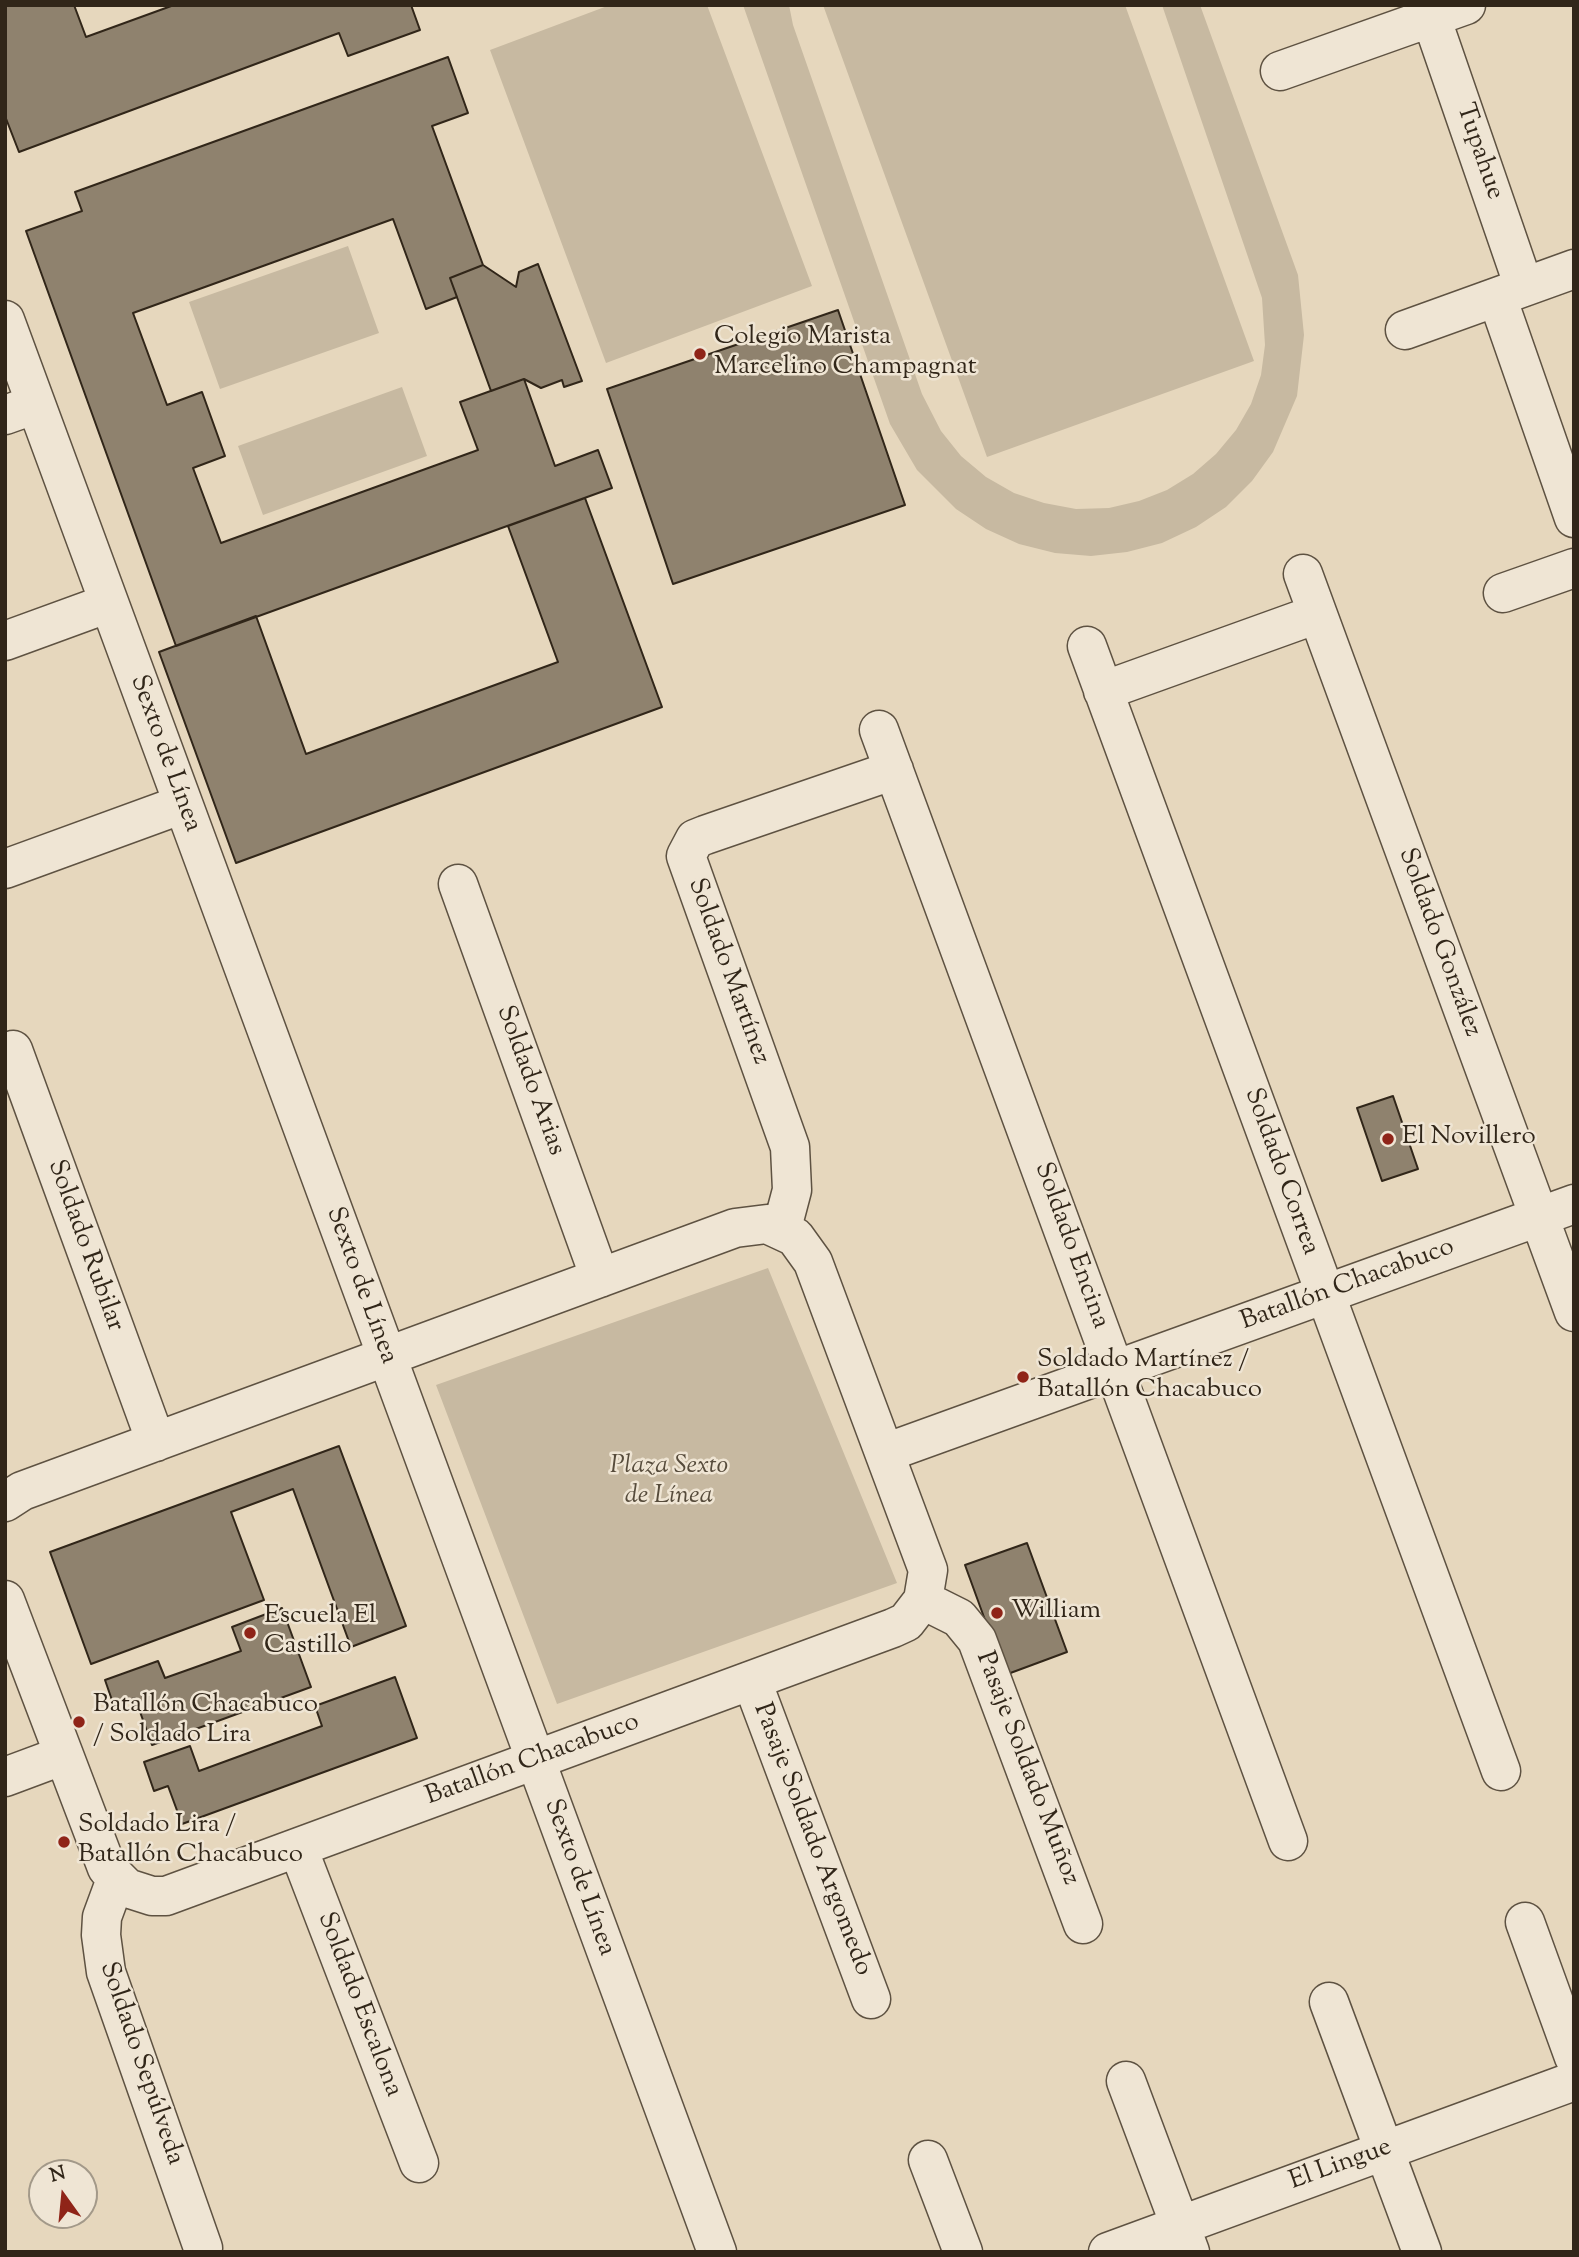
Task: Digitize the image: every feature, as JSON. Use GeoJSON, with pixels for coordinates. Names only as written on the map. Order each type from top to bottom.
{"type":"FeatureCollection","features":[{"type":"Feature","properties":{"kind":"street"},"geometry":{"type":"LineString","coordinates":[[1280,71],[1421,14]]}},
{"type":"Feature","properties":{"kind":"street","name":"Tupahue"},"geometry":{"type":"LineString","coordinates":[[1421,14],[1510,292],[1574,518]]}},
{"type":"Feature","properties":{"kind":"street"},"geometry":{"type":"LineString","coordinates":[[1405,330],[1574,269]]}},
{"type":"Feature","properties":{"kind":"street","name":"Sexto de Línea"},"geometry":{"type":"LineString","coordinates":[[5,320],[21,410],[109,603],[717,2252]]}},
{"type":"Feature","properties":{"kind":"street"},"geometry":{"type":"LineString","coordinates":[[1503,593],[1574,568]]}},
{"type":"Feature","properties":{"kind":"street","name":"Soldado González"},"geometry":{"type":"LineString","coordinates":[[1303,573],[1574,1312]]}},
{"type":"Feature","properties":{"kind":"street"},"geometry":{"type":"LineString","coordinates":[[5,641],[109,603]]}},
{"type":"Feature","properties":{"kind":"street"},"geometry":{"type":"LineString","coordinates":[[1103,691],[1317,614]]}},
{"type":"Feature","properties":{"kind":"street","name":"Soldado Correa"},"geometry":{"type":"LineString","coordinates":[[1087,646],[1501,1771]]}},
{"type":"Feature","properties":{"kind":"street","name":"Soldado Encina"},"geometry":{"type":"LineString","coordinates":[[879,730],[1288,1841]]}},
{"type":"Feature","properties":{"kind":"street","name":"Soldado Martínez"},"geometry":{"type":"LineString","coordinates":[[782,1228],[792,1190],[790,1147],[686,856],[695,839],[894,770]]}},
{"type":"Feature","properties":{"kind":"street"},"geometry":{"type":"LineString","coordinates":[[5,869],[183,804]]}},
{"type":"Feature","properties":{"kind":"street","name":"Soldado Arias"},"geometry":{"type":"LineString","coordinates":[[458,884],[600,1278]]}},
{"type":"Feature","properties":{"kind":"street","name":"Soldado Rubilar"},"geometry":{"type":"LineString","coordinates":[[13,1050],[156,1442]]}},
{"type":"Feature","properties":{"kind":"street","name":"Batallón Chacabuco"},"geometry":{"type":"LineString","coordinates":[[885,1453],[1574,1204]]}},
{"type":"Feature","properties":{"kind":"street"},"geometry":{"type":"LineString","coordinates":[[5,1502],[22,1491],[751,1224],[782,1228],[795,1237],[813,1262],[928,1570],[923,1600]]}},
{"type":"Feature","properties":{"kind":"street"},"geometry":{"type":"LineString","coordinates":[[5,1600],[104,1861],[116,1879]]}},
{"type":"Feature","properties":{"kind":"street","name":"Batallón Chacabuco"},"geometry":{"type":"LineString","coordinates":[[116,1879],[139,1893],[166,1896],[892,1628],[906,1622],[923,1600]]}},
{"type":"Feature","properties":{"kind":"street","name":"Pasaje Soldado Muñoz"},"geometry":{"type":"LineString","coordinates":[[923,1600],[959,1618],[977,1640],[1083,1924]]}},
{"type":"Feature","properties":{"kind":"street","name":"Pasaje Soldado Argomedo"},"geometry":{"type":"LineString","coordinates":[[751,1681],[871,2000]]}},
{"type":"Feature","properties":{"kind":"street"},"geometry":{"type":"LineString","coordinates":[[5,1777],[64,1755]]}},
{"type":"Feature","properties":{"kind":"street","name":"Soldado Escalona"},"geometry":{"type":"LineString","coordinates":[[298,1848],[419,2163]]}},
{"type":"Feature","properties":{"kind":"street","name":"Soldado Sepúlveda"},"geometry":{"type":"LineString","coordinates":[[116,1879],[102,1917],[101,1935],[106,1972],[203,2248]]}},
{"type":"Feature","properties":{"kind":"street"},"geometry":{"type":"LineString","coordinates":[[1525,1922],[1574,2057]]}},
{"type":"Feature","properties":{"kind":"street"},"geometry":{"type":"LineString","coordinates":[[1329,2002],[1422,2252]]}},
{"type":"Feature","properties":{"kind":"street"},"geometry":{"type":"LineString","coordinates":[[1126,2081],[1185,2239]]}},
{"type":"Feature","properties":{"kind":"street","name":"El Lingue"},"geometry":{"type":"LineString","coordinates":[[1108,2252],[1185,2239],[1384,2150],[1574,2081]]}},
{"type":"Feature","properties":{"kind":"street"},"geometry":{"type":"LineString","coordinates":[[929,2160],[963,2252]]}},
{"type":"Feature","properties":{"kind":"green space"},"geometry":{"type":"Polygon","coordinates":[[[610,5],[707,5],[812,286],[606,363],[490,50],[610,5]]]}},
{"type":"Feature","properties":{"kind":"green space"},"geometry":{"type":"Polygon","coordinates":[[[743,5],[789,5],[793,25],[922,394],[941,431],[961,456],[986,477],[1014,493],[1044,503],[1076,509],[1109,508],[1139,501],[1167,490],[1193,474],[1216,454],[1236,430],[1251,404],[1261,375],[1265,345],[1262,298],[1162,5],[1200,5],[1298,275],[1304,335],[1297,396],[1273,452],[1252,481],[1226,507],[1196,527],[1162,543],[1127,552],[1091,556],[1055,553],[1019,544],[986,529],[956,509],[917,470],[890,424],[743,5]]]}},
{"type":"Feature","properties":{"kind":"green space"},"geometry":{"type":"Polygon","coordinates":[[[823,5],[1125,5],[1254,361],[987,457],[823,5]]]}},
{"type":"Feature","properties":{"kind":"green space"},"geometry":{"type":"Polygon","coordinates":[[[348,246],[379,333],[220,389],[189,302],[348,246]]]}},
{"type":"Feature","properties":{"kind":"green space"},"geometry":{"type":"Polygon","coordinates":[[[402,387],[427,456],[263,515],[238,446],[402,387]]]}},
{"type":"Feature","properties":{"kind":"green space","name":"Plaza Sexto de Línea"},"geometry":{"type":"Polygon","coordinates":[[[768,1268],[897,1583],[557,1704],[436,1385],[768,1268]]]}},
{"type":"Feature","properties":{"kind":"building"},"geometry":{"type":"Polygon","coordinates":[[[5,5],[74,5],[86,37],[174,5],[411,5],[420,30],[348,56],[339,33],[19,152],[5,116],[5,5]]]}},
{"type":"Feature","properties":{"kind":"building"},"geometry":{"type":"Polygon","coordinates":[[[448,57],[468,113],[432,126],[483,265],[450,278],[457,297],[426,309],[393,219],[133,313],[167,405],[202,392],[225,456],[193,468],[221,543],[478,450],[460,402],[524,379],[555,466],[598,450],[612,488],[176,646],[26,231],[82,211],[75,192],[448,57]]]}},
{"type":"Feature","properties":{"kind":"building"},"geometry":{"type":"Polygon","coordinates":[[[538,264],[582,381],[564,387],[562,380],[541,388],[524,379],[491,391],[450,278],[483,265],[516,287],[519,272],[538,264]]]}},
{"type":"Feature","properties":{"kind":"building"},"geometry":{"type":"Polygon","coordinates":[[[838,310],[905,505],[673,584],[607,389],[838,310]]]}},
{"type":"Feature","properties":{"kind":"building"},"geometry":{"type":"Polygon","coordinates":[[[585,498],[662,707],[236,863],[159,652],[256,616],[306,754],[558,662],[508,526],[585,498]]]}},
{"type":"Feature","properties":{"kind":"building","name":"El Novillero"},"geometry":{"type":"Polygon","coordinates":[[[1393,1096],[1418,1169],[1382,1181],[1357,1108],[1393,1096]]]}},
{"type":"Feature","properties":{"kind":"building"},"geometry":{"type":"Polygon","coordinates":[[[339,1446],[406,1626],[351,1647],[293,1489],[231,1512],[264,1600],[91,1664],[50,1552],[339,1446]]]}},
{"type":"Feature","properties":{"kind":"building"},"geometry":{"type":"Polygon","coordinates":[[[1027,1543],[1067,1652],[1005,1675],[965,1565],[1027,1543]]]}},
{"type":"Feature","properties":{"kind":"building"},"geometry":{"type":"Polygon","coordinates":[[[282,1608],[311,1687],[152,1745],[135,1698],[114,1706],[105,1680],[158,1661],[165,1678],[241,1651],[232,1627],[282,1608]]]}},
{"type":"Feature","properties":{"kind":"building"},"geometry":{"type":"Polygon","coordinates":[[[395,1677],[417,1738],[182,1824],[168,1786],[154,1791],[144,1762],[190,1746],[199,1771],[322,1726],[315,1706],[395,1677]]]}},
{"type":"Feature","properties":{"kind":"place","name":"Colegio Marista Marcelino Champagnat"},"geometry":{"type":"Point","coordinates":[700,354]}},
{"type":"Feature","properties":{"kind":"place","name":"El Novillero"},"geometry":{"type":"Point","coordinates":[1388,1139]}},
{"type":"Feature","properties":{"kind":"place","name":"Soldado Martínez / Batallón Chacabuco"},"geometry":{"type":"Point","coordinates":[1023,1377]}},
{"type":"Feature","properties":{"kind":"place","name":"William"},"geometry":{"type":"Point","coordinates":[997,1613]}},
{"type":"Feature","properties":{"kind":"place","name":"Escuela El Castillo"},"geometry":{"type":"Point","coordinates":[250,1633]}},
{"type":"Feature","properties":{"kind":"place","name":"Batallón Chacabuco / Soldado Lira"},"geometry":{"type":"Point","coordinates":[79,1722]}},
{"type":"Feature","properties":{"kind":"place","name":"Soldado Lira / Batallón Chacabuco"},"geometry":{"type":"Point","coordinates":[64,1842]}}]}
